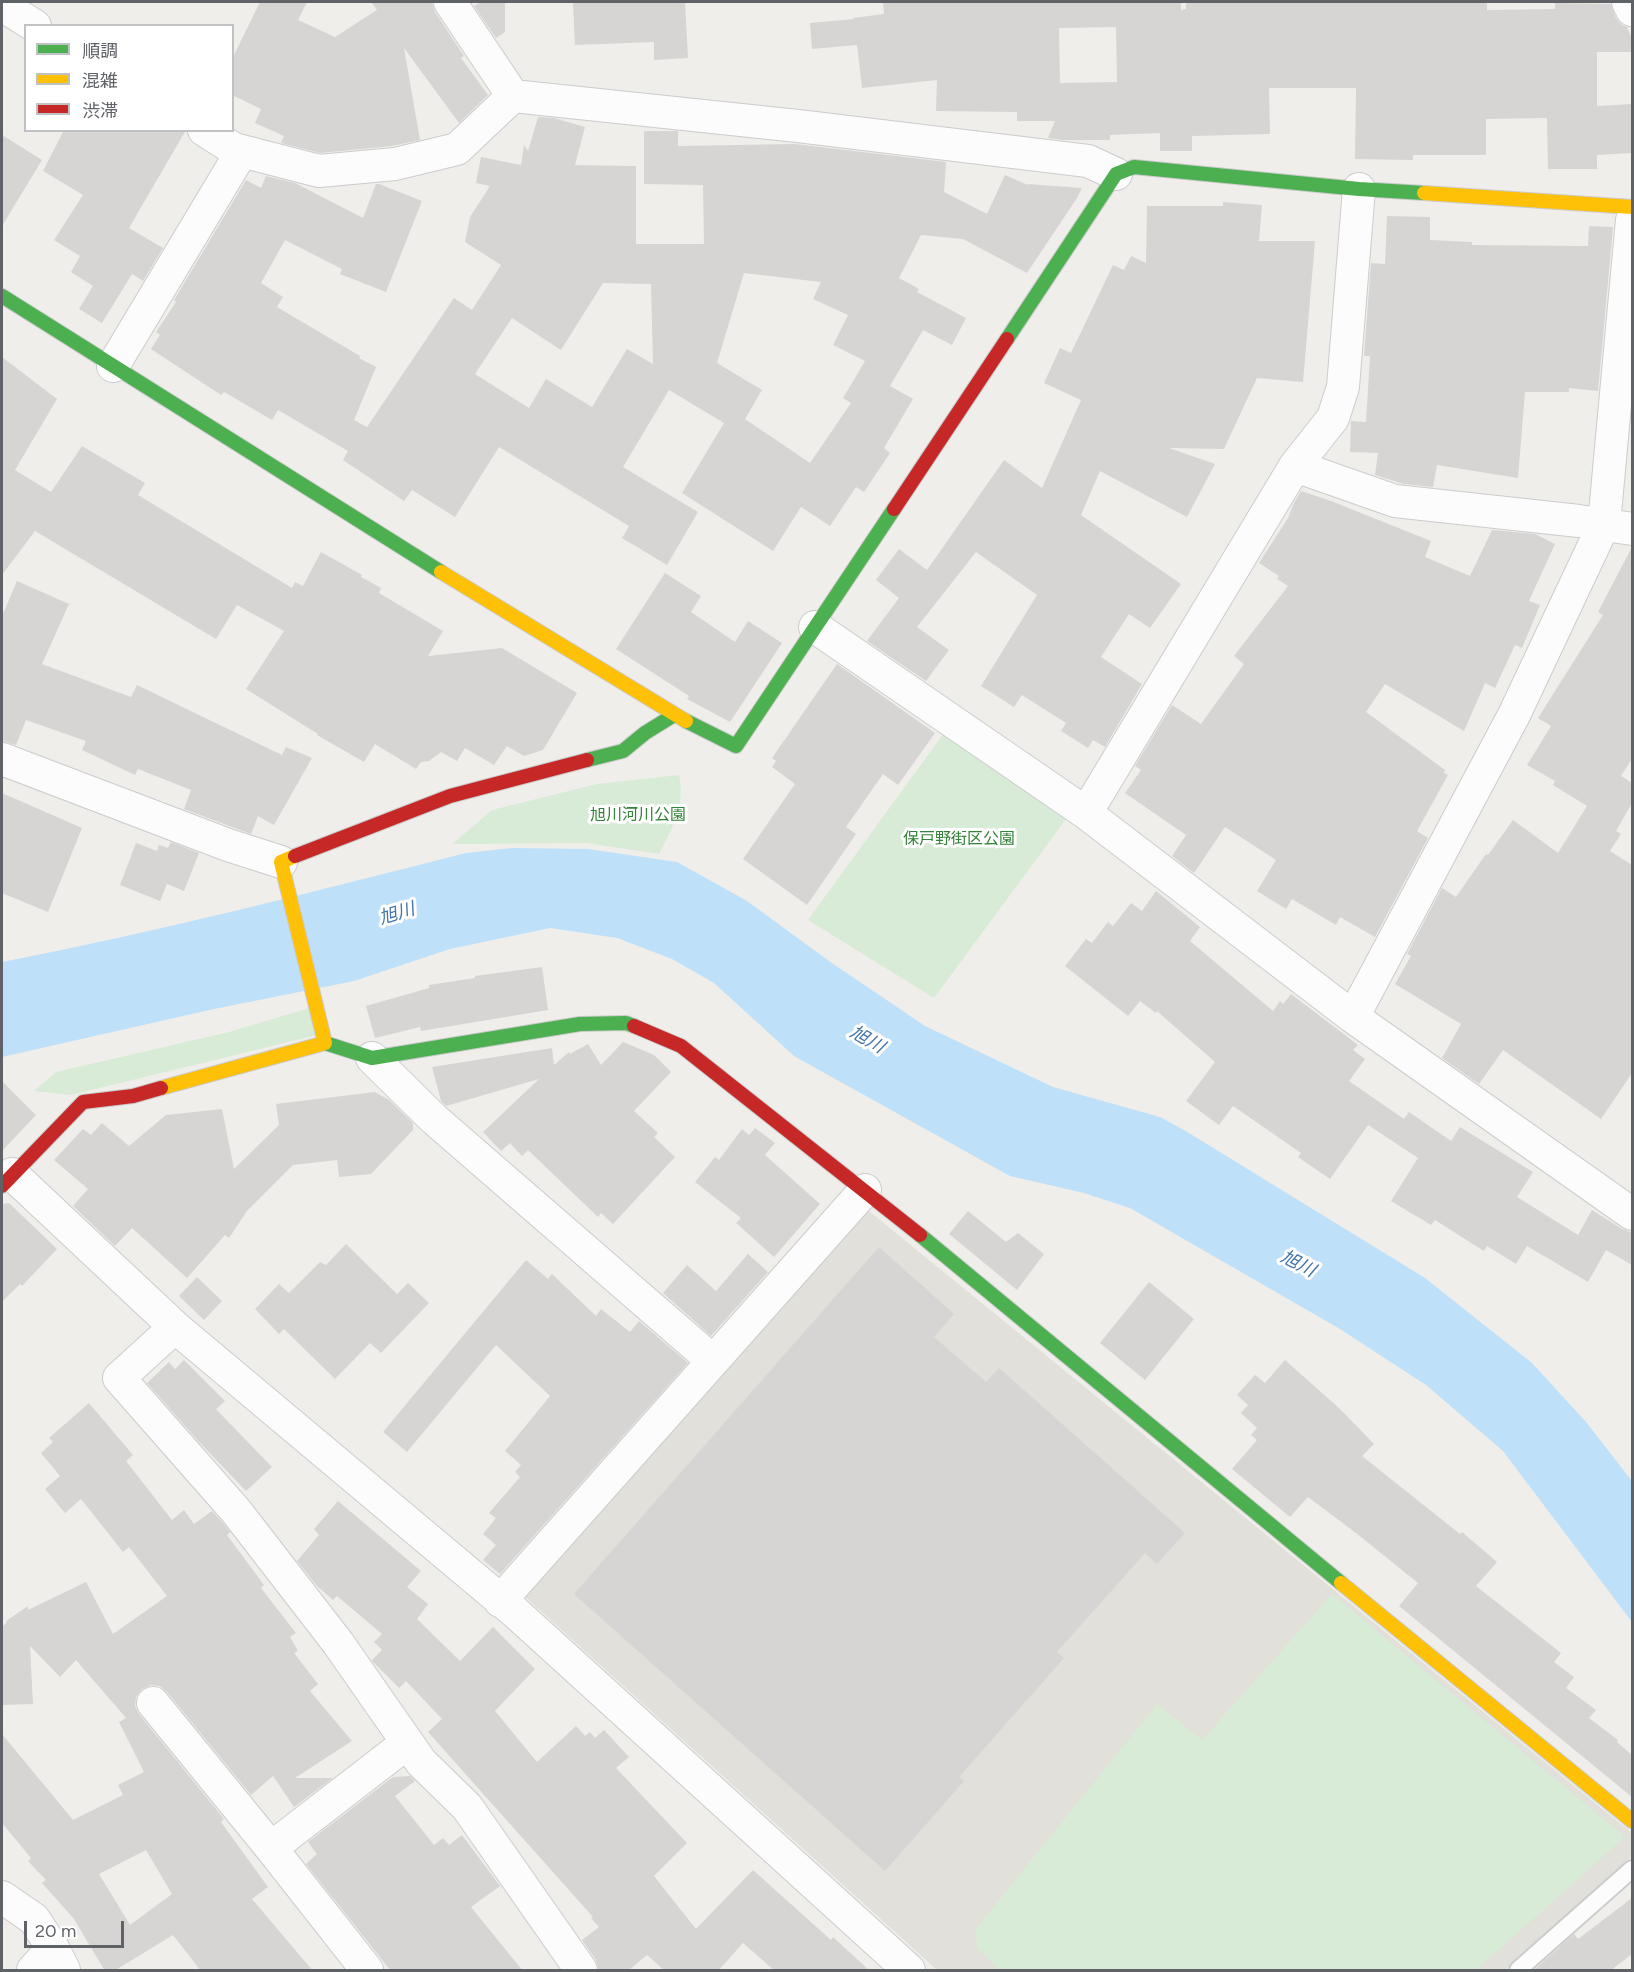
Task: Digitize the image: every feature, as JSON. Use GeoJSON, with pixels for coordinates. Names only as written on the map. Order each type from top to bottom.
{"type":"FeatureCollection","features":[{"type":"Feature","properties":{"kind":"street"},"geometry":{"type":"LineString","coordinates":[[450,2],[513,96]]}},
{"type":"Feature","properties":{"kind":"street"},"geometry":{"type":"LineString","coordinates":[[1628,2],[1632,10]]}},
{"type":"Feature","properties":{"kind":"street"},"geometry":{"type":"LineString","coordinates":[[2,5],[32,24]]}},
{"type":"Feature","properties":{"kind":"street"},"geometry":{"type":"LineString","coordinates":[[207,132],[234,150],[319,171],[395,164],[457,149],[513,96],[798,126],[1089,161],[1116,174]]}},
{"type":"Feature","properties":{"kind":"street"},"geometry":{"type":"LineString","coordinates":[[113,366],[242,152]]}},
{"type":"Feature","properties":{"kind":"street"},"geometry":{"type":"LineString","coordinates":[[2,296],[363,524],[674,715],[736,746],[1116,174],[1134,167],[1359,189],[1632,207]]}},
{"type":"Feature","properties":{"kind":"street"},"geometry":{"type":"LineString","coordinates":[[1086,813],[1295,466],[1333,418],[1343,387],[1359,189]]}},
{"type":"Feature","properties":{"kind":"street"},"geometry":{"type":"LineString","coordinates":[[1353,1017],[1618,526],[1632,220]]}},
{"type":"Feature","properties":{"kind":"street"},"geometry":{"type":"LineString","coordinates":[[1295,466],[1395,501],[1618,526]]}},
{"type":"Feature","properties":{"kind":"street"},"geometry":{"type":"LineString","coordinates":[[815,627],[1086,813],[1353,1017],[1632,1212]]}},
{"type":"Feature","properties":{"kind":"street"},"geometry":{"type":"LineString","coordinates":[[285,875],[450,796],[623,751],[645,733],[674,715]]}},
{"type":"Feature","properties":{"kind":"street"},"geometry":{"type":"LineString","coordinates":[[2,759],[228,845],[285,875],[325,1043]]}},
{"type":"Feature","properties":{"kind":"street"},"geometry":{"type":"LineString","coordinates":[[372,1058],[580,1023],[626,1023],[681,1046],[865,1190],[1632,1821]]}},
{"type":"Feature","properties":{"kind":"street"},"geometry":{"type":"LineString","coordinates":[[713,1361],[434,1119],[372,1058],[325,1043],[133,1096],[83,1102],[7,1180],[175,1327],[516,1613],[909,1971]]}},
{"type":"Feature","properties":{"kind":"street"},"geometry":{"type":"LineString","coordinates":[[500,1601],[865,1190]]}},
{"type":"Feature","properties":{"kind":"street"},"geometry":{"type":"LineString","coordinates":[[175,1327],[119,1378],[236,1511],[338,1643],[421,1762],[467,1808],[581,1971]]}},
{"type":"Feature","properties":{"kind":"street"},"geometry":{"type":"LineString","coordinates":[[153,1703],[367,1971]]}},
{"type":"Feature","properties":{"kind":"street"},"geometry":{"type":"LineString","coordinates":[[271,1848],[408,1743]]}},
{"type":"Feature","properties":{"kind":"street"},"geometry":{"type":"LineString","coordinates":[[2,1897],[34,1919],[58,1959],[33,1971]]}},
{"type":"Feature","properties":{"kind":"lane"},"geometry":{"type":"LineString","coordinates":[[1518,1971],[1632,1869]]}},
{"type":"Feature","properties":{"kind":"shaded area"},"geometry":{"type":"Polygon","coordinates":[[[864,1207],[1632,1833],[1632,1856],[1505,1970],[937,1970],[523,1595],[864,1207]]]}},
{"type":"Feature","properties":{"kind":"green space","name":"保戸野街区公園"},"geometry":{"type":"Polygon","coordinates":[[[949,726],[1072,811],[934,998],[808,920],[949,726]]]}},
{"type":"Feature","properties":{"kind":"green space","name":"旭川河川公園"},"geometry":{"type":"Polygon","coordinates":[[[679,775],[681,795],[677,816],[659,854],[587,843],[452,844],[492,810],[597,784],[679,775]]]}},
{"type":"Feature","properties":{"kind":"green space"},"geometry":{"type":"Polygon","coordinates":[[[309,1008],[317,1035],[71,1095],[34,1091],[56,1072],[229,1032],[309,1008]]]}},
{"type":"Feature","properties":{"kind":"green space"},"geometry":{"type":"Polygon","coordinates":[[[1332,1594],[1625,1837],[1476,1970],[1000,1970],[977,1948],[976,1929],[1157,1704],[1202,1740],[1332,1594]]]}},
{"type":"Feature","properties":{"kind":"water","name":"旭川"},"geometry":{"type":"Polygon","coordinates":[[[512,848],[588,849],[677,862],[747,901],[829,961],[925,1026],[1053,1087],[1160,1117],[1425,1278],[1532,1363],[1586,1422],[1632,1481],[1632,1622],[1503,1451],[1426,1385],[1340,1329],[1130,1208],[1084,1193],[1010,1176],[794,1056],[714,983],[672,959],[617,938],[550,928],[450,949],[354,981],[214,1009],[2,1057],[2,962],[177,925],[466,853],[512,848]]]}},
{"type":"Feature","properties":{"kind":"building"},"geometry":{"type":"Polygon","coordinates":[[[260,2],[307,2],[298,20],[335,37],[377,10],[371,2],[432,2],[435,12],[464,56],[461,58],[488,95],[459,123],[404,48],[420,140],[392,146],[320,153],[281,143],[284,136],[255,123],[261,109],[234,96],[234,55],[260,2]]]}},
{"type":"Feature","properties":{"kind":"building"},"geometry":{"type":"Polygon","coordinates":[[[481,2],[505,2],[505,32],[496,38],[474,6],[481,2]]]}},
{"type":"Feature","properties":{"kind":"building"},"geometry":{"type":"Polygon","coordinates":[[[573,2],[685,2],[688,58],[654,60],[654,42],[575,45],[573,2]]]}},
{"type":"Feature","properties":{"kind":"building"},"geometry":{"type":"Polygon","coordinates":[[[883,2],[1181,2],[1181,10],[1186,9],[1186,2],[1487,2],[1487,10],[1555,9],[1555,3],[1611,4],[1616,18],[1627,27],[1632,39],[1632,52],[1597,52],[1597,106],[1632,104],[1632,153],[1597,155],[1597,169],[1548,169],[1547,118],[1486,119],[1486,155],[1413,155],[1413,160],[1355,159],[1356,88],[1269,88],[1270,134],[1192,136],[1192,151],[1160,151],[1160,133],[1110,135],[1110,140],[1048,138],[1055,121],[1017,121],[1017,112],[936,111],[937,80],[862,88],[857,45],[812,49],[810,23],[884,14],[883,2]],[[1116,27],[1059,28],[1060,83],[1117,82],[1116,27]]]}},
{"type":"Feature","properties":{"kind":"building"},"geometry":{"type":"Polygon","coordinates":[[[538,117],[554,118],[585,127],[575,165],[636,166],[636,244],[704,244],[703,185],[644,184],[644,131],[678,131],[678,146],[795,144],[946,162],[944,192],[987,214],[1005,175],[1028,185],[1082,188],[1027,273],[963,239],[921,235],[899,278],[919,289],[917,292],[966,318],[952,345],[923,330],[890,386],[913,399],[884,448],[890,453],[864,492],[856,487],[830,526],[801,507],[773,551],[682,493],[724,423],[669,390],[623,467],[698,512],[667,565],[622,538],[629,526],[499,447],[455,517],[412,490],[404,501],[343,460],[348,451],[278,410],[272,420],[224,392],[221,395],[151,349],[160,335],[156,332],[176,302],[174,300],[246,180],[261,188],[266,176],[295,183],[363,218],[376,184],[379,184],[422,201],[386,292],[340,274],[342,269],[285,240],[261,283],[283,297],[277,307],[376,367],[354,420],[367,427],[454,298],[472,310],[501,265],[465,242],[470,217],[490,186],[476,183],[481,157],[521,165],[524,145],[528,151],[538,117]],[[744,273],[717,363],[762,390],[745,419],[810,463],[851,403],[843,398],[865,361],[833,345],[848,315],[813,299],[821,282],[744,273]],[[603,283],[561,350],[512,318],[475,374],[529,408],[546,379],[592,407],[627,349],[653,364],[651,284],[603,283]]]}},
{"type":"Feature","properties":{"kind":"building"},"geometry":{"type":"Polygon","coordinates":[[[63,132],[185,132],[129,228],[163,248],[143,281],[132,274],[102,323],[79,309],[93,286],[71,272],[80,256],[54,240],[83,195],[43,171],[63,132]]]}},
{"type":"Feature","properties":{"kind":"building"},"geometry":{"type":"Polygon","coordinates":[[[2,135],[42,160],[2,226],[2,135]]]}},
{"type":"Feature","properties":{"kind":"building"},"geometry":{"type":"Polygon","coordinates":[[[1223,202],[1262,205],[1259,241],[1315,241],[1303,382],[1257,378],[1224,449],[1169,448],[1215,464],[1187,517],[1100,471],[1081,515],[1181,584],[1150,628],[1129,614],[1101,657],[1142,684],[1105,747],[1093,740],[1088,748],[1061,731],[1066,723],[1022,695],[1014,707],[981,686],[1037,595],[976,552],[917,627],[949,650],[926,681],[867,641],[899,598],[876,580],[899,549],[927,570],[1004,460],[1042,488],[1081,400],[1044,383],[1060,348],[1071,353],[1113,265],[1124,270],[1131,256],[1146,263],[1147,206],[1223,206],[1223,202]]]}},
{"type":"Feature","properties":{"kind":"building"},"geometry":{"type":"Polygon","coordinates":[[[1387,216],[1430,217],[1430,240],[1472,242],[1472,245],[1588,246],[1589,226],[1613,227],[1598,391],[1569,388],[1569,392],[1525,392],[1518,478],[1437,465],[1433,487],[1404,484],[1375,475],[1378,453],[1350,452],[1351,421],[1366,422],[1370,356],[1364,356],[1371,263],[1385,264],[1387,216]]]}},
{"type":"Feature","properties":{"kind":"building"},"geometry":{"type":"Polygon","coordinates":[[[2,357],[57,399],[15,470],[51,492],[82,446],[145,483],[138,495],[292,588],[295,582],[303,586],[321,552],[362,575],[361,577],[381,588],[379,593],[443,631],[428,656],[502,648],[577,693],[543,750],[524,756],[507,746],[494,765],[465,748],[457,761],[441,752],[429,761],[421,762],[416,769],[375,744],[364,762],[246,689],[284,631],[237,605],[216,639],[35,531],[2,575],[2,357]]]}},
{"type":"Feature","properties":{"kind":"building"},"geometry":{"type":"Polygon","coordinates":[[[1301,491],[1431,541],[1425,557],[1470,576],[1492,530],[1535,534],[1555,544],[1529,601],[1540,605],[1522,648],[1515,645],[1495,688],[1485,683],[1464,731],[1385,684],[1366,712],[1445,770],[1444,773],[1448,775],[1417,831],[1428,838],[1375,937],[1340,917],[1336,925],[1292,899],[1286,909],[1257,891],[1276,860],[1225,827],[1194,873],[1172,856],[1186,835],[1125,793],[1141,770],[1135,766],[1172,705],[1201,724],[1244,664],[1234,656],[1288,586],[1277,579],[1279,576],[1259,563],[1288,518],[1301,491]]]}},
{"type":"Feature","properties":{"kind":"building"},"geometry":{"type":"Polygon","coordinates":[[[1632,547],[1632,759],[1621,776],[1632,783],[1632,803],[1616,831],[1621,834],[1610,851],[1632,865],[1632,1073],[1601,1119],[1503,1050],[1479,1084],[1442,1058],[1461,1024],[1395,984],[1411,956],[1407,954],[1442,888],[1456,897],[1513,820],[1558,853],[1587,806],[1553,785],[1555,781],[1527,765],[1551,726],[1538,718],[1603,615],[1598,612],[1632,547]]]}},
{"type":"Feature","properties":{"kind":"building"},"geometry":{"type":"Polygon","coordinates":[[[665,573],[701,596],[691,612],[735,642],[748,621],[782,643],[730,722],[687,699],[689,696],[616,649],[665,573]]]}},
{"type":"Feature","properties":{"kind":"building"},"geometry":{"type":"Polygon","coordinates":[[[17,581],[69,604],[42,664],[131,697],[137,685],[282,755],[286,747],[312,758],[274,825],[258,816],[251,834],[184,809],[191,790],[138,769],[135,775],[82,750],[86,741],[26,720],[16,745],[2,741],[2,616],[17,581]]]}},
{"type":"Feature","properties":{"kind":"building"},"geometry":{"type":"Polygon","coordinates":[[[837,664],[935,733],[898,785],[883,774],[846,827],[856,834],[807,905],[743,859],[795,784],[772,767],[776,761],[772,758],[837,664]]]}},
{"type":"Feature","properties":{"kind":"building"},"geometry":{"type":"Polygon","coordinates":[[[2,793],[82,828],[48,912],[2,893],[2,793]]]}},
{"type":"Feature","properties":{"kind":"building"},"geometry":{"type":"Polygon","coordinates":[[[171,842],[199,853],[184,891],[167,884],[160,901],[120,885],[136,843],[157,851],[159,845],[168,848],[171,842]]]}},
{"type":"Feature","properties":{"kind":"building"},"geometry":{"type":"Polygon","coordinates":[[[1156,891],[1200,927],[1190,941],[1273,1011],[1280,1001],[1283,1004],[1291,994],[1358,1045],[1353,1050],[1365,1059],[1349,1081],[1404,1119],[1409,1112],[1451,1141],[1460,1127],[1533,1172],[1517,1197],[1578,1235],[1592,1210],[1632,1233],[1632,1265],[1606,1250],[1588,1282],[1527,1246],[1516,1264],[1487,1246],[1484,1251],[1435,1220],[1431,1225],[1391,1201],[1418,1158],[1368,1125],[1330,1179],[1298,1157],[1301,1153],[1233,1106],[1219,1125],[1186,1101],[1215,1062],[1157,1011],[1156,1013],[1140,1001],[1128,1016],[1065,966],[1086,939],[1092,943],[1108,922],[1113,926],[1131,903],[1142,911],[1156,891]]]}},
{"type":"Feature","properties":{"kind":"building"},"geometry":{"type":"Polygon","coordinates":[[[542,967],[548,1010],[421,1031],[420,1027],[375,1038],[366,1006],[429,988],[429,985],[542,967]]]}},
{"type":"Feature","properties":{"kind":"building"},"geometry":{"type":"Polygon","coordinates":[[[623,1042],[654,1055],[671,1072],[634,1111],[658,1133],[654,1137],[675,1157],[613,1224],[601,1213],[598,1217],[528,1150],[522,1156],[510,1143],[501,1151],[483,1132],[539,1079],[446,1106],[441,1101],[432,1067],[552,1048],[554,1065],[569,1052],[570,1054],[588,1044],[601,1065],[623,1042]]]}},
{"type":"Feature","properties":{"kind":"building"},"geometry":{"type":"Polygon","coordinates":[[[2,1081],[36,1115],[2,1151],[2,1081]]]}},
{"type":"Feature","properties":{"kind":"building"},"geometry":{"type":"Polygon","coordinates":[[[375,1092],[389,1100],[413,1123],[413,1130],[371,1174],[339,1177],[337,1160],[293,1165],[247,1211],[229,1238],[225,1235],[187,1278],[132,1228],[115,1246],[73,1206],[88,1189],[54,1160],[83,1129],[91,1135],[102,1123],[129,1146],[166,1115],[222,1109],[234,1169],[279,1125],[276,1104],[375,1092]]]}},
{"type":"Feature","properties":{"kind":"building"},"geometry":{"type":"Polygon","coordinates":[[[755,1128],[775,1143],[765,1155],[820,1204],[774,1257],[736,1223],[741,1218],[695,1182],[715,1157],[719,1160],[742,1129],[749,1135],[755,1128]]]}},
{"type":"Feature","properties":{"kind":"building"},"geometry":{"type":"Polygon","coordinates":[[[9,1203],[57,1249],[22,1286],[20,1284],[2,1302],[2,1204],[9,1203]]]}},
{"type":"Feature","properties":{"kind":"building"},"geometry":{"type":"Polygon","coordinates":[[[968,1211],[1006,1242],[1018,1233],[1044,1254],[1017,1290],[949,1234],[968,1211]]]}},
{"type":"Feature","properties":{"kind":"building"},"geometry":{"type":"Polygon","coordinates":[[[346,1244],[397,1294],[408,1283],[429,1303],[381,1353],[370,1343],[335,1379],[284,1329],[279,1334],[255,1309],[279,1284],[289,1293],[320,1262],[326,1265],[346,1244]]]}},
{"type":"Feature","properties":{"kind":"building"},"geometry":{"type":"Polygon","coordinates":[[[879,1247],[954,1314],[934,1337],[986,1382],[999,1368],[1185,1533],[1157,1564],[1145,1553],[1057,1652],[1064,1658],[959,1777],[964,1781],[885,1871],[574,1594],[879,1247]]]}},
{"type":"Feature","properties":{"kind":"building"},"geometry":{"type":"Polygon","coordinates":[[[748,1254],[768,1272],[711,1336],[663,1293],[687,1265],[716,1291],[748,1254]]]}},
{"type":"Feature","properties":{"kind":"building"},"geometry":{"type":"Polygon","coordinates":[[[526,1260],[548,1279],[552,1274],[596,1316],[601,1309],[630,1332],[639,1321],[688,1363],[500,1574],[483,1560],[496,1545],[483,1534],[496,1518],[489,1513],[520,1477],[515,1472],[521,1465],[505,1451],[550,1396],[496,1345],[407,1452],[383,1432],[526,1260]]]}},
{"type":"Feature","properties":{"kind":"building"},"geometry":{"type":"Polygon","coordinates":[[[197,1277],[222,1301],[204,1320],[179,1296],[197,1277]]]}},
{"type":"Feature","properties":{"kind":"building"},"geometry":{"type":"Polygon","coordinates":[[[1149,1282],[1194,1319],[1145,1380],[1100,1343],[1149,1282]]]}},
{"type":"Feature","properties":{"kind":"building"},"geometry":{"type":"Polygon","coordinates":[[[184,1360],[225,1401],[216,1409],[272,1467],[246,1491],[147,1383],[169,1362],[175,1369],[184,1360]]]}},
{"type":"Feature","properties":{"kind":"building"},"geometry":{"type":"Polygon","coordinates":[[[1285,1360],[1340,1409],[1374,1444],[1362,1456],[1460,1534],[1462,1532],[1497,1562],[1476,1586],[1561,1653],[1554,1662],[1574,1677],[1566,1688],[1596,1710],[1589,1718],[1618,1740],[1617,1742],[1632,1755],[1632,1797],[1399,1606],[1418,1583],[1308,1497],[1290,1517],[1232,1469],[1257,1440],[1251,1435],[1257,1428],[1241,1413],[1248,1405],[1237,1395],[1255,1375],[1265,1383],[1285,1360]]]}},
{"type":"Feature","properties":{"kind":"building"},"geometry":{"type":"Polygon","coordinates":[[[89,1403],[133,1455],[126,1461],[172,1520],[184,1510],[194,1524],[212,1511],[230,1532],[227,1535],[264,1585],[261,1588],[296,1633],[290,1637],[298,1651],[294,1653],[318,1684],[310,1691],[352,1741],[295,1778],[333,1778],[294,1807],[273,1776],[251,1795],[160,1686],[151,1685],[142,1689],[136,1697],[135,1706],[139,1714],[224,1819],[221,1822],[268,1887],[252,1899],[313,1971],[201,1971],[173,1935],[114,1971],[105,1971],[74,1919],[42,1883],[46,1880],[28,1861],[31,1858],[2,1823],[2,1734],[73,1820],[123,1795],[118,1785],[144,1772],[119,1722],[126,1718],[76,1660],[60,1677],[30,1646],[33,1704],[2,1705],[2,1627],[6,1621],[28,1606],[28,1610],[86,1582],[113,1634],[167,1596],[129,1547],[123,1552],[81,1499],[65,1513],[45,1489],[60,1476],[41,1453],[53,1442],[49,1438],[89,1403]],[[146,1850],[99,1874],[130,1925],[172,1894],[146,1850]]]}},
{"type":"Feature","properties":{"kind":"building"},"geometry":{"type":"Polygon","coordinates":[[[338,1501],[421,1571],[407,1587],[428,1604],[417,1619],[460,1661],[493,1627],[535,1669],[495,1711],[537,1762],[576,1726],[585,1736],[590,1732],[595,1738],[604,1730],[629,1757],[616,1768],[687,1843],[654,1876],[696,1929],[753,1870],[831,1940],[833,1937],[870,1971],[775,1971],[743,1943],[718,1971],[665,1971],[647,1955],[628,1971],[599,1971],[596,1960],[582,1940],[599,1927],[591,1918],[593,1917],[428,1732],[442,1719],[406,1681],[399,1688],[373,1662],[372,1660],[382,1650],[374,1642],[382,1634],[337,1596],[333,1600],[317,1586],[297,1561],[319,1535],[314,1529],[338,1501]]]}},
{"type":"Feature","properties":{"kind":"building"},"geometry":{"type":"Polygon","coordinates":[[[410,1776],[415,1781],[395,1796],[434,1845],[443,1838],[449,1845],[462,1835],[500,1886],[471,1907],[523,1971],[391,1971],[306,1864],[317,1854],[308,1842],[393,1777],[410,1776]]]}},
{"type":"Feature","properties":{"kind":"building"},"geometry":{"type":"Polygon","coordinates":[[[1632,1898],[1632,1954],[1610,1971],[1533,1971],[1574,1934],[1578,1939],[1632,1898]]]}},
{"type":"Feature","properties":{"kind":"traffic: fast"},"geometry":{"type":"LineString","coordinates":[[1007,339],[1116,174],[1134,167],[1359,189],[1424,193]]}},
{"type":"Feature","properties":{"kind":"traffic: fast"},"geometry":{"type":"LineString","coordinates":[[2,296],[441,572]]}},
{"type":"Feature","properties":{"kind":"traffic: fast"},"geometry":{"type":"LineString","coordinates":[[686,721],[736,746],[894,509]]}},
{"type":"Feature","properties":{"kind":"traffic: fast"},"geometry":{"type":"LineString","coordinates":[[587,760],[623,751],[645,733],[674,715]]}},
{"type":"Feature","properties":{"kind":"traffic: fast"},"geometry":{"type":"LineString","coordinates":[[325,1043],[372,1058],[580,1024],[626,1023],[634,1026]]}},
{"type":"Feature","properties":{"kind":"traffic: fast"},"geometry":{"type":"LineString","coordinates":[[920,1235],[1341,1583]]}},
{"type":"Feature","properties":{"kind":"traffic: slow"},"geometry":{"type":"LineString","coordinates":[[1424,193],[1632,207]]}},
{"type":"Feature","properties":{"kind":"traffic: slow"},"geometry":{"type":"LineString","coordinates":[[441,572],[686,721]]}},
{"type":"Feature","properties":{"kind":"traffic: slow"},"geometry":{"type":"LineString","coordinates":[[161,1088],[325,1043],[281,862],[295,856]]}},
{"type":"Feature","properties":{"kind":"traffic: slow"},"geometry":{"type":"LineString","coordinates":[[1341,1583],[1632,1821]]}},
{"type":"Feature","properties":{"kind":"traffic: jam"},"geometry":{"type":"LineString","coordinates":[[894,509],[1007,339]]}},
{"type":"Feature","properties":{"kind":"traffic: jam"},"geometry":{"type":"LineString","coordinates":[[295,856],[450,796],[587,760]]}},
{"type":"Feature","properties":{"kind":"traffic: jam"},"geometry":{"type":"LineString","coordinates":[[634,1026],[681,1046],[920,1235]]}},
{"type":"Feature","properties":{"kind":"traffic: jam"},"geometry":{"type":"LineString","coordinates":[[2,1186],[83,1102],[133,1096],[161,1088]]}}]}
